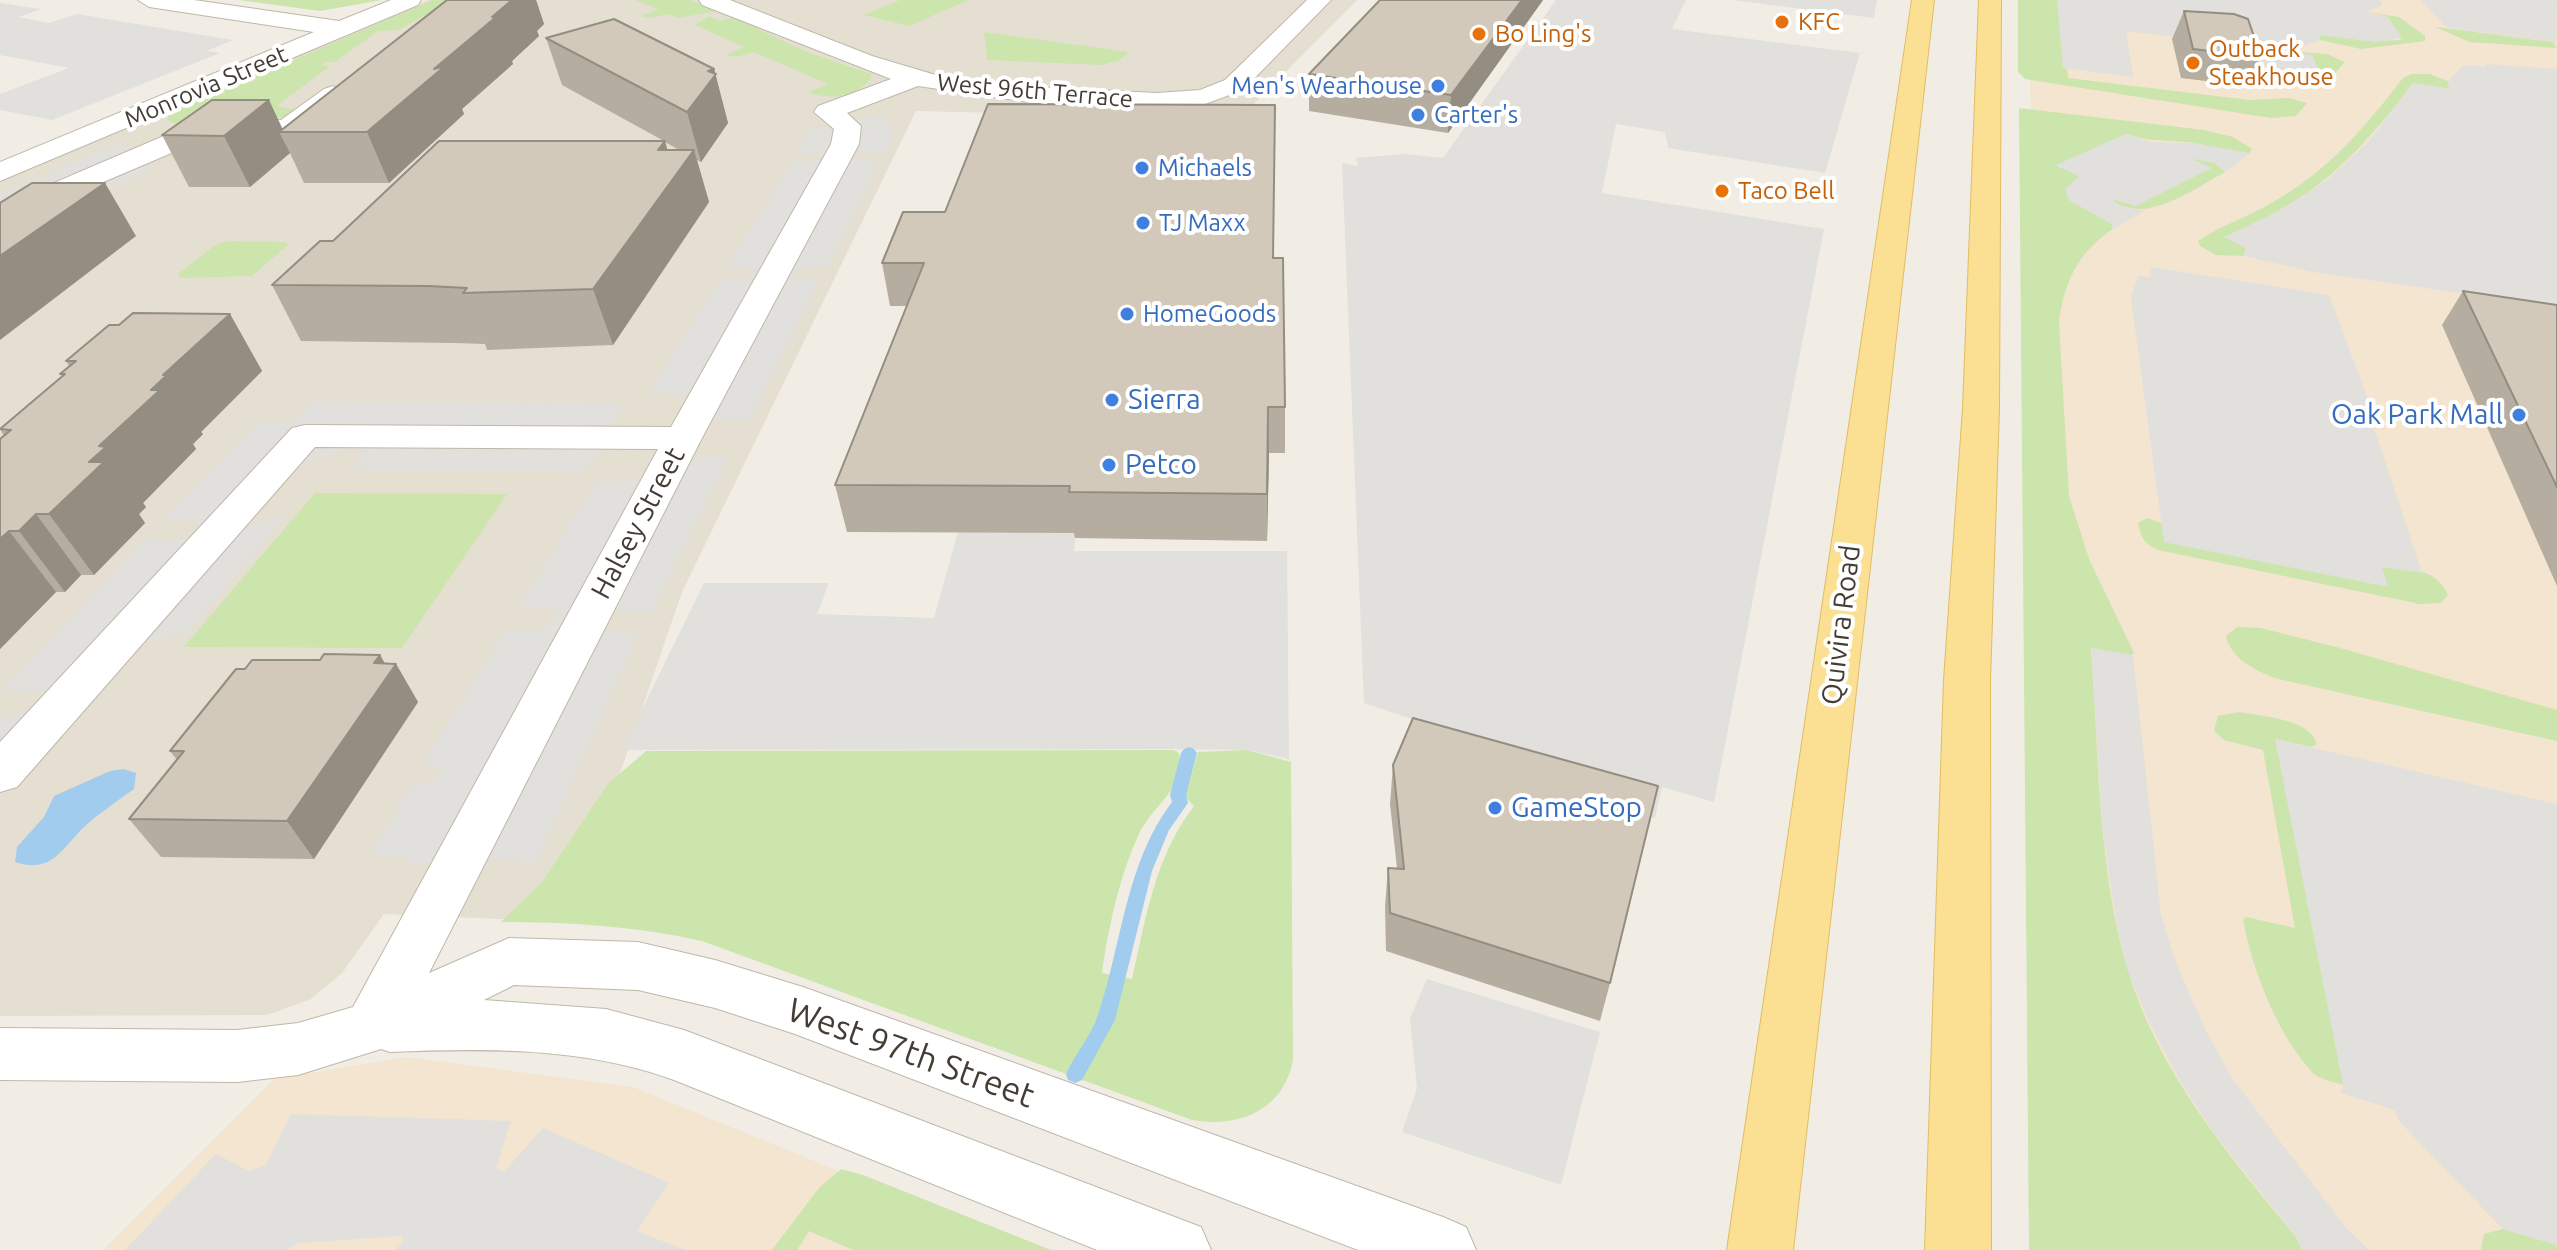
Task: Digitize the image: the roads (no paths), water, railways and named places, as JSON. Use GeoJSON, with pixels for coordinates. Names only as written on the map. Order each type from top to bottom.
{"type":"FeatureCollection","features":[{"type":"Feature","properties":{"kind":"main road","name":"Quivira Road"},"geometry":{"type":"LineString","coordinates":[[1760,1250],[1923,0]]}},
{"type":"Feature","properties":{"kind":"main road"},"geometry":{"type":"LineString","coordinates":[[1958,1250],[1967,680],[1981,408],[1990,0]]}},
{"type":"Feature","properties":{"kind":"street"},"geometry":{"type":"LineString","coordinates":[[149,0],[342,29]]}},
{"type":"Feature","properties":{"kind":"street","name":"Monrovia Street"},"geometry":{"type":"LineString","coordinates":[[0,172],[410,0]]}},
{"type":"Feature","properties":{"kind":"street","name":"West 96th Terrace"},"geometry":{"type":"LineString","coordinates":[[710,0],[823,48],[916,78],[966,88],[1045,96],[1192,100],[1218,95],[1234,85],[1320,0]]}},
{"type":"Feature","properties":{"kind":"street"},"geometry":{"type":"LineString","coordinates":[[122,123],[190,135],[288,128],[359,75]]}},
{"type":"Feature","properties":{"kind":"street","name":"Halsey Street"},"geometry":{"type":"LineString","coordinates":[[372,1027],[683,438],[845,144],[848,126],[827,112],[916,78]]}},
{"type":"Feature","properties":{"kind":"street"},"geometry":{"type":"LineString","coordinates":[[0,217],[190,135]]}},
{"type":"Feature","properties":{"kind":"street"},"geometry":{"type":"LineString","coordinates":[[0,774],[305,436],[683,438]]}},
{"type":"Feature","properties":{"kind":"street","name":"West 97th Street"},"geometry":{"type":"LineString","coordinates":[[0,1054],[237,1056],[298,1049],[372,1027],[509,961],[638,966],[715,984],[803,1012],[1443,1250]]}},
{"type":"Feature","properties":{"kind":"street","name":"West 97th Street"},"geometry":{"type":"LineString","coordinates":[[372,1027],[477,1023],[608,1036],[690,1060],[1178,1250]]}},
{"type":"Feature","properties":{"kind":"water"},"geometry":{"type":"Polygon","coordinates":[[[123,769],[136,773],[134,789],[83,828],[61,852],[38,865],[15,862],[17,847],[44,817],[54,796],[110,771],[123,769]]]}},
{"type":"Feature","properties":{"kind":"waterway"},"geometry":{"type":"LineString","coordinates":[[1075,1074],[1106,1020],[1144,871],[1162,827],[1180,803],[1178,795],[1189,753]]}},
{"type":"Feature","properties":{"kind":"place","name":"KFC"},"geometry":{"type":"Point","coordinates":[1782,22]}},
{"type":"Feature","properties":{"kind":"place","name":"Bo Ling's"},"geometry":{"type":"Point","coordinates":[1479,34]}},
{"type":"Feature","properties":{"kind":"place","name":"Outback Steakhouse"},"geometry":{"type":"Point","coordinates":[2193,63]}},
{"type":"Feature","properties":{"kind":"place","name":"Men's Wearhouse"},"geometry":{"type":"Point","coordinates":[1438,86]}},
{"type":"Feature","properties":{"kind":"place","name":"Carter's"},"geometry":{"type":"Point","coordinates":[1418,115]}},
{"type":"Feature","properties":{"kind":"place","name":"Michaels"},"geometry":{"type":"Point","coordinates":[1142,168]}},
{"type":"Feature","properties":{"kind":"place","name":"Taco Bell"},"geometry":{"type":"Point","coordinates":[1722,191]}},
{"type":"Feature","properties":{"kind":"place","name":"TJ Maxx"},"geometry":{"type":"Point","coordinates":[1143,223]}},
{"type":"Feature","properties":{"kind":"place","name":"HomeGoods"},"geometry":{"type":"Point","coordinates":[1127,314]}},
{"type":"Feature","properties":{"kind":"place","name":"Sierra"},"geometry":{"type":"Point","coordinates":[1112,400]}},
{"type":"Feature","properties":{"kind":"place","name":"Oak Park Mall"},"geometry":{"type":"Point","coordinates":[2519,415]}},
{"type":"Feature","properties":{"kind":"place","name":"Petco"},"geometry":{"type":"Point","coordinates":[1109,465]}},
{"type":"Feature","properties":{"kind":"place","name":"GameStop"},"geometry":{"type":"Point","coordinates":[1495,808]}}]}
